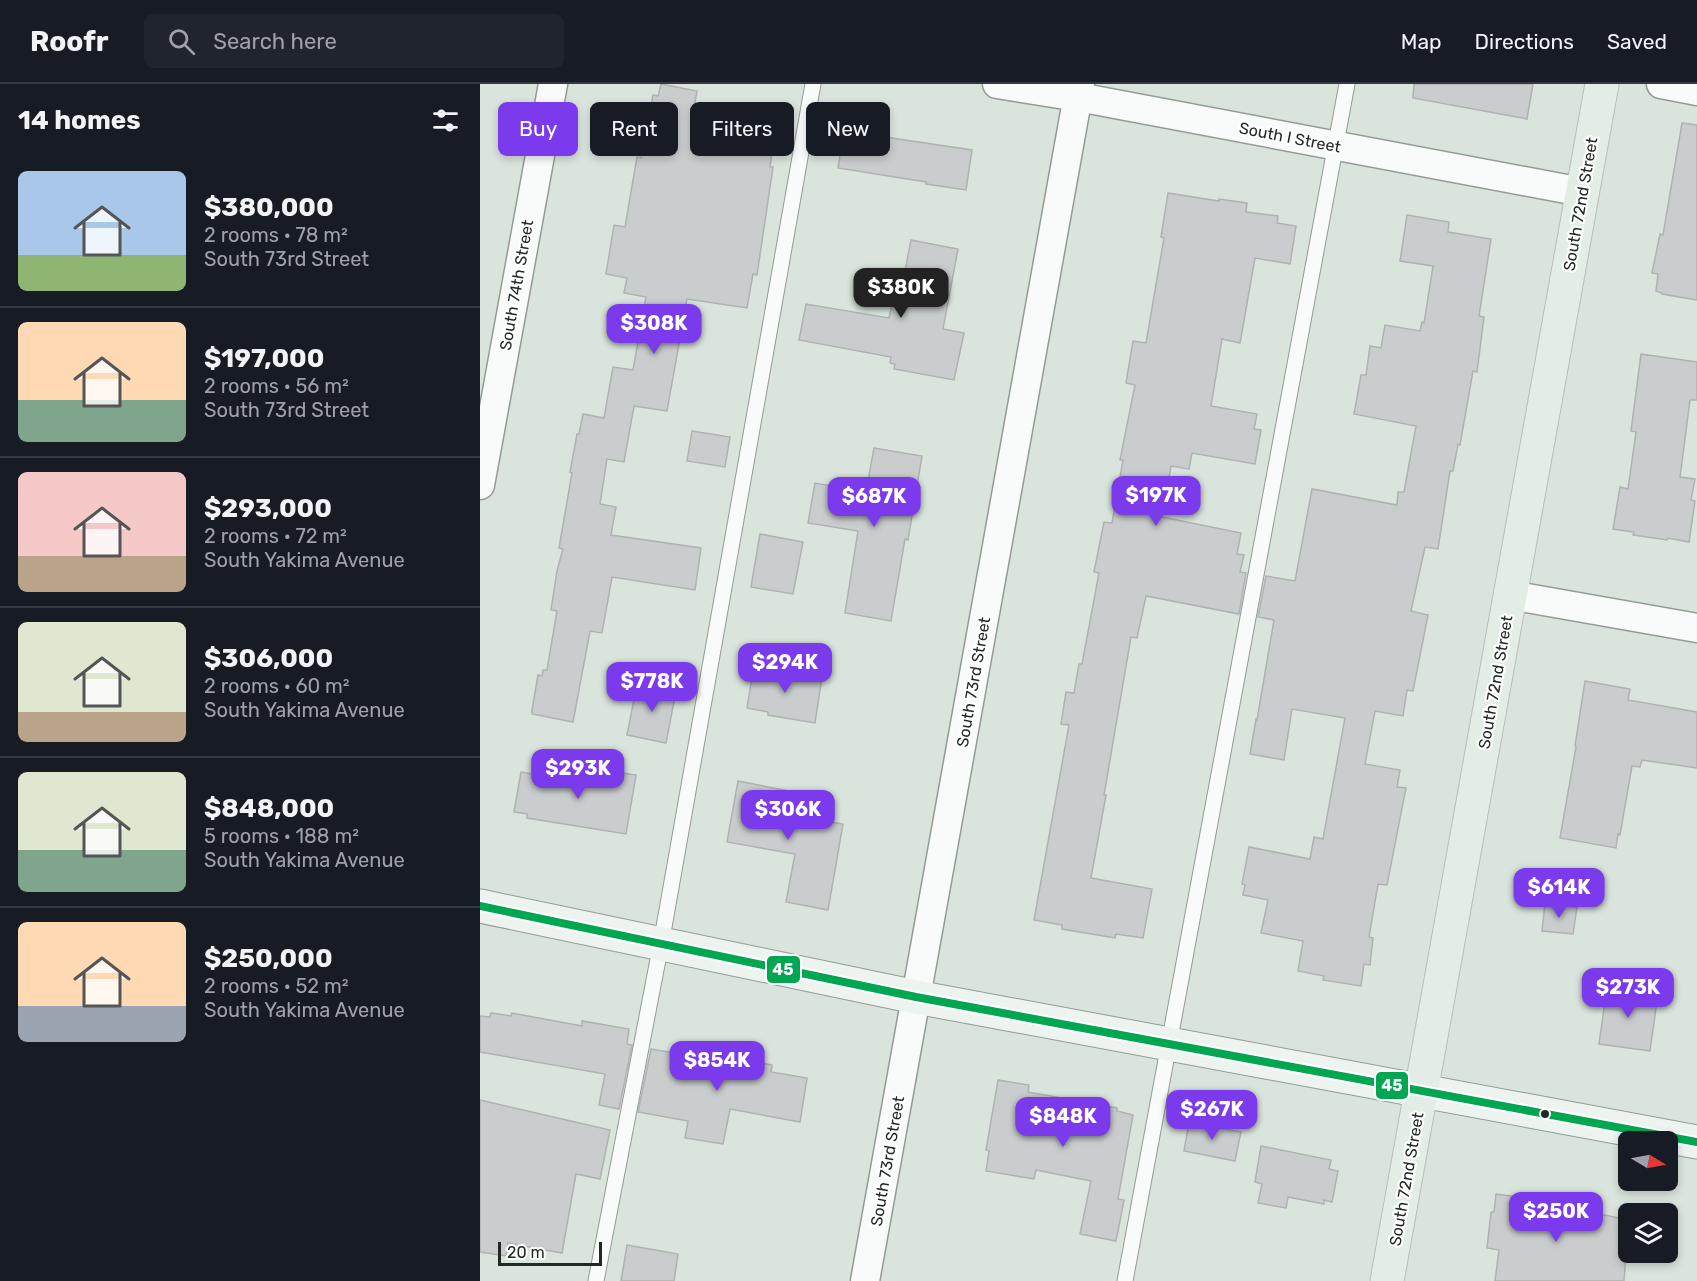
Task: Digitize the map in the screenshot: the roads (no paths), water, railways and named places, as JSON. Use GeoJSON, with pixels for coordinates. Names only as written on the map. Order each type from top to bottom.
{"type":"FeatureCollection","features":[{"type":"Feature","properties":{"kind":"main road","name":"South 72nd Street"},"geometry":{"type":"LineString","coordinates":[[1387,1281],[1602,84]]}},
{"type":"Feature","properties":{"kind":"main road"},"geometry":{"type":"LineString","coordinates":[[480,906],[916,997],[1697,1142]]}},
{"type":"Feature","properties":{"kind":"street","name":"South 74th Street"},"geometry":{"type":"LineString","coordinates":[[480,485],[553,84]]}},
{"type":"Feature","properties":{"kind":"street","name":"South I Street"},"geometry":{"type":"LineString","coordinates":[[997,84],[1079,91],[1336,146],[1582,192]]}},
{"type":"Feature","properties":{"kind":"street"},"geometry":{"type":"LineString","coordinates":[[1661,84],[1697,91]]}},
{"type":"Feature","properties":{"kind":"street","name":"South 73rd Street"},"geometry":{"type":"LineString","coordinates":[[865,1281],[1079,91]]}},
{"type":"Feature","properties":{"kind":"street"},"geometry":{"type":"LineString","coordinates":[[1510,595],[1697,628]]}},
{"type":"Feature","properties":{"kind":"lane"},"geometry":{"type":"LineString","coordinates":[[596,1281],[661,944],[813,84]]}},
{"type":"Feature","properties":{"kind":"lane"},"geometry":{"type":"LineString","coordinates":[[1125,1281],[1347,84]]}}]}
